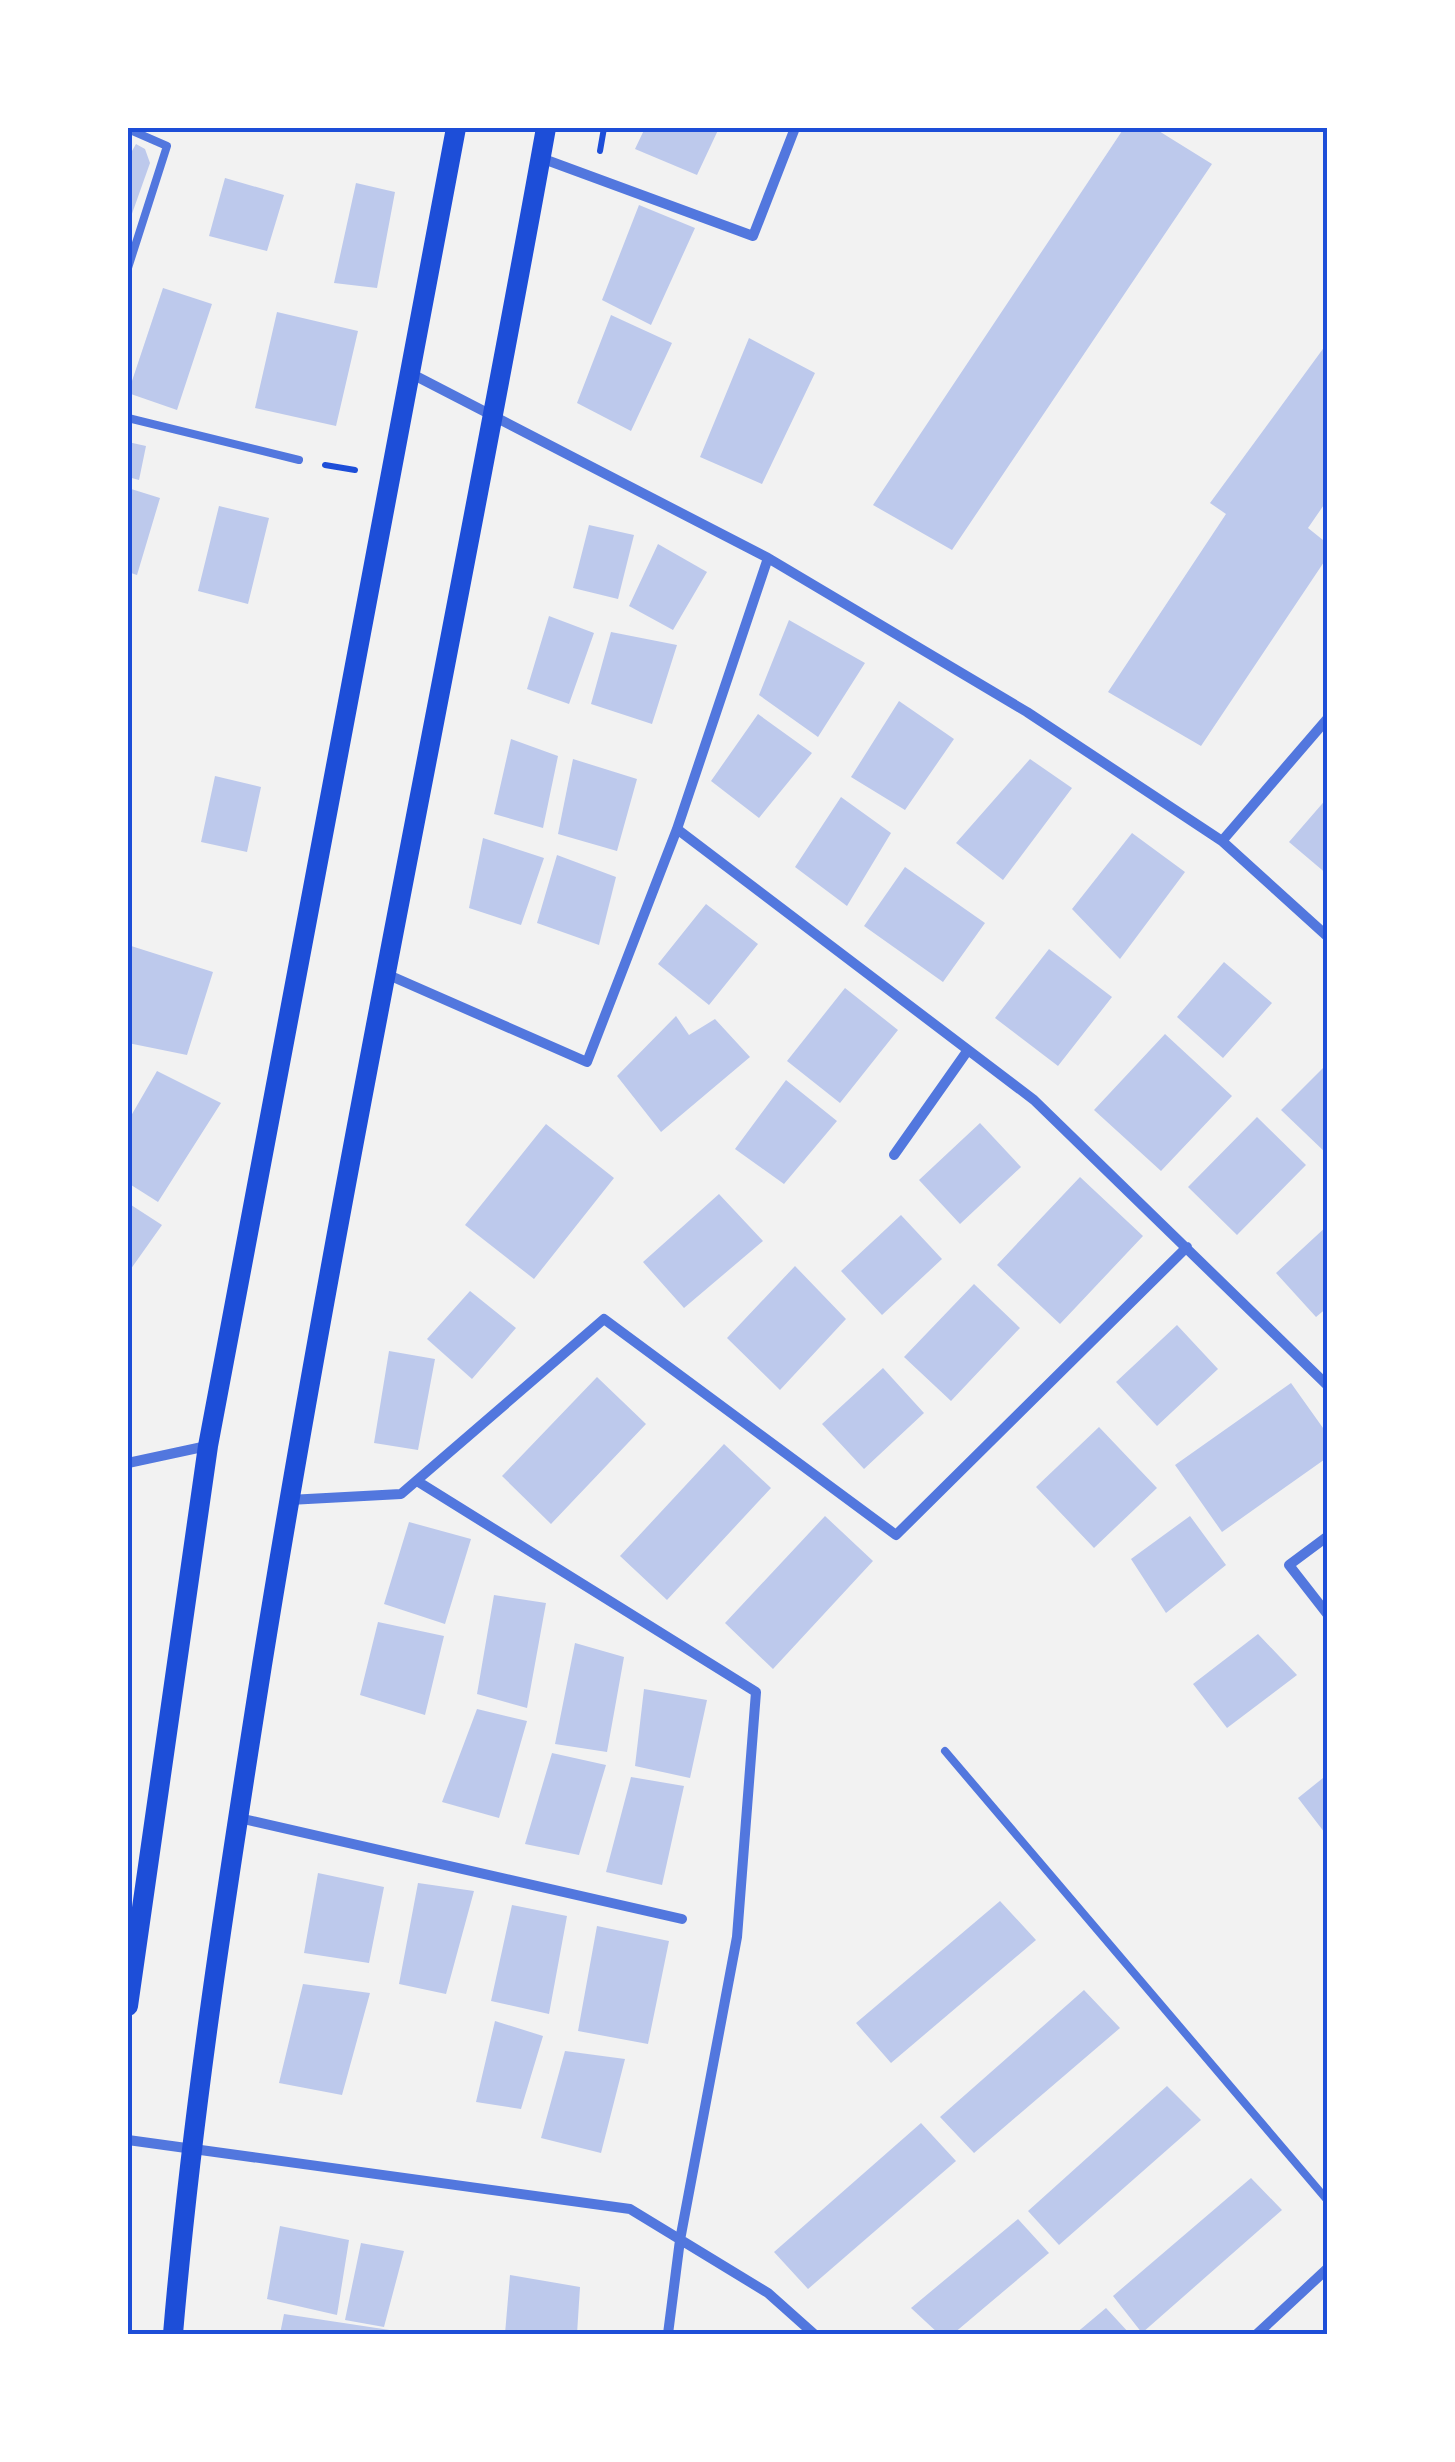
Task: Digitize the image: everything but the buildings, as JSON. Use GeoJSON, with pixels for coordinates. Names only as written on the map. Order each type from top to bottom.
{"type":"FeatureCollection","features":[{"type":"Feature","properties":{"kind":"main road"},"geometry":{"type":"LineString","coordinates":[[128,2006],[208,1446],[456,128]]}},
{"type":"Feature","properties":{"kind":"main road"},"geometry":{"type":"LineString","coordinates":[[174,2334],[194,2148],[238,1818],[289,1500],[383,973],[546,128]]}},
{"type":"Feature","properties":{"kind":"street"},"geometry":{"type":"LineString","coordinates":[[541,158],[753,236],[795,128]]}},
{"type":"Feature","properties":{"kind":"street"},"geometry":{"type":"LineString","coordinates":[[409,372],[768,558],[1027,712],[1222,841],[1328,936]]}},
{"type":"Feature","properties":{"kind":"street"},"geometry":{"type":"LineString","coordinates":[[383,973],[586,1062],[677,829],[768,558]]}},
{"type":"Feature","properties":{"kind":"street"},"geometry":{"type":"LineString","coordinates":[[1222,841],[1328,718]]}},
{"type":"Feature","properties":{"kind":"street"},"geometry":{"type":"LineString","coordinates":[[677,829],[1034,1100],[1328,1386]]}},
{"type":"Feature","properties":{"kind":"street"},"geometry":{"type":"LineString","coordinates":[[894,1155],[968,1050]]}},
{"type":"Feature","properties":{"kind":"street"},"geometry":{"type":"LineString","coordinates":[[289,1500],[401,1494],[604,1319],[896,1535],[1187,1247]]}},
{"type":"Feature","properties":{"kind":"street"},"geometry":{"type":"LineString","coordinates":[[128,1463],[208,1446]]}},
{"type":"Feature","properties":{"kind":"street"},"geometry":{"type":"LineString","coordinates":[[417,1481],[756,1692],[737,1937],[680,2240],[668,2334]]}},
{"type":"Feature","properties":{"kind":"street"},"geometry":{"type":"LineString","coordinates":[[1328,1536],[1290,1565],[1328,1615]]}},
{"type":"Feature","properties":{"kind":"street"},"geometry":{"type":"LineString","coordinates":[[238,1818],[682,1919]]}},
{"type":"Feature","properties":{"kind":"street"},"geometry":{"type":"LineString","coordinates":[[128,2140],[630,2208],[768,2293],[814,2334]]}},
{"type":"Feature","properties":{"kind":"street"},"geometry":{"type":"LineString","coordinates":[[1256,2334],[1328,2268]]}},
{"type":"Feature","properties":{"kind":"lane"},"geometry":{"type":"LineString","coordinates":[[128,130],[167,146],[128,268]]}},
{"type":"Feature","properties":{"kind":"lane"},"geometry":{"type":"LineString","coordinates":[[128,418],[300,460]]}},
{"type":"Feature","properties":{"kind":"lane"},"geometry":{"type":"LineString","coordinates":[[945,1751],[1328,2201]]}}]}
